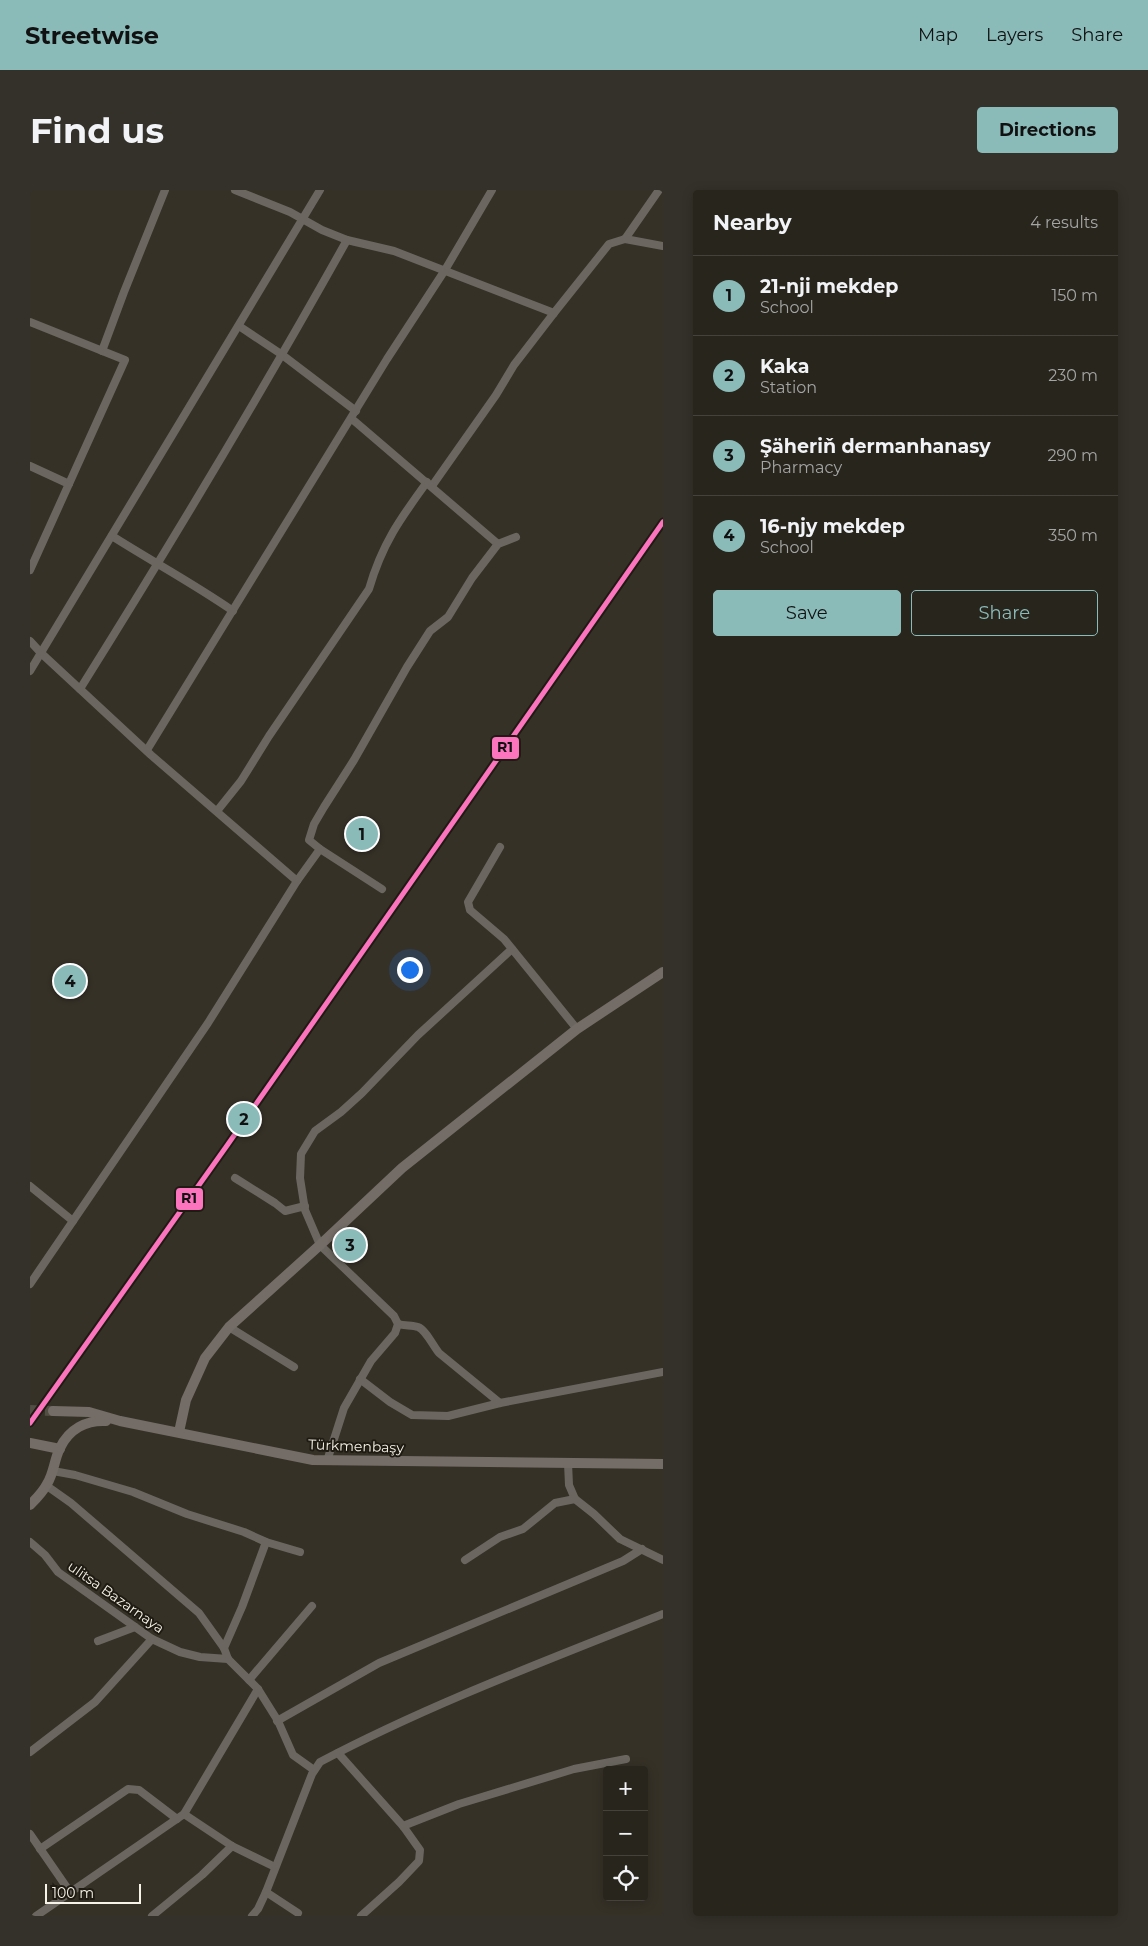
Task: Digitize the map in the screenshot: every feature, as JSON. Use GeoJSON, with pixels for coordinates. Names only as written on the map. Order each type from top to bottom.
{"type":"FeatureCollection","features":[{"type":"Feature","properties":{"kind":"street"},"geometry":{"type":"LineString","coordinates":[[102,351],[165,190]]}},
{"type":"Feature","properties":{"kind":"street"},"geometry":{"type":"LineString","coordinates":[[235,190],[290,212],[322,230],[347,240],[394,251],[554,313]]}},
{"type":"Feature","properties":{"kind":"street"},"geometry":{"type":"LineString","coordinates":[[30,671],[320,190]]}},
{"type":"Feature","properties":{"kind":"street"},"geometry":{"type":"LineString","coordinates":[[146,750],[387,359],[445,270],[492,190]]}},
{"type":"Feature","properties":{"kind":"street"},"geometry":{"type":"LineString","coordinates":[[625,239],[659,190]]}},
{"type":"Feature","properties":{"kind":"street"},"geometry":{"type":"LineString","coordinates":[[217,811],[241,781],[269,736],[369,589],[384,547],[395,527],[430,484],[496,395],[514,365],[554,313],[609,244],[625,239],[663,246]]}},
{"type":"Feature","properties":{"kind":"street"},"geometry":{"type":"LineString","coordinates":[[80,689],[281,354],[347,240]]}},
{"type":"Feature","properties":{"kind":"street"},"geometry":{"type":"LineString","coordinates":[[30,322],[125,360],[30,570]]}},
{"type":"Feature","properties":{"kind":"street"},"geometry":{"type":"LineString","coordinates":[[239,326],[281,354],[354,415],[498,544]]}},
{"type":"Feature","properties":{"kind":"street"},"geometry":{"type":"LineString","coordinates":[[30,466],[69,484]]}},
{"type":"Feature","properties":{"kind":"street"},"geometry":{"type":"LineString","coordinates":[[112,536],[156,564],[197,586],[233,611]]}},
{"type":"Feature","properties":{"kind":"street"},"geometry":{"type":"LineString","coordinates":[[382,889],[309,840],[314,824],[430,631],[448,616],[472,578],[498,544],[516,537]]}},
{"type":"Feature","properties":{"kind":"street"},"geometry":{"type":"LineString","coordinates":[[30,641],[146,750],[297,881]]}},
{"type":"Feature","properties":{"kind":"street"},"geometry":{"type":"LineString","coordinates":[[500,847],[468,902],[470,910],[504,939],[577,1029]]}},
{"type":"Feature","properties":{"kind":"street"},"geometry":{"type":"LineString","coordinates":[[30,1284],[208,1023],[297,881],[320,849]]}},
{"type":"Feature","properties":{"kind":"street"},"geometry":{"type":"LineString","coordinates":[[500,1403],[439,1353],[425,1331],[417,1327],[407,1327],[398,1324],[394,1316],[320,1245],[305,1206],[300,1178],[302,1154],[315,1131],[362,1094],[418,1036],[512,949]]}},
{"type":"Feature","properties":{"kind":"street"},"geometry":{"type":"LineString","coordinates":[[179,1432],[186,1400],[205,1358],[229,1327],[402,1168],[577,1029],[663,972]]}},
{"type":"Feature","properties":{"kind":"street"},"geometry":{"type":"LineString","coordinates":[[235,1178],[285,1211],[305,1206]]}},
{"type":"Feature","properties":{"kind":"street"},"geometry":{"type":"LineString","coordinates":[[30,1186],[73,1221]]}},
{"type":"Feature","properties":{"kind":"street"},"geometry":{"type":"LineString","coordinates":[[327,1461],[344,1408],[371,1361],[395,1332],[398,1324]]}},
{"type":"Feature","properties":{"kind":"street"},"geometry":{"type":"LineString","coordinates":[[229,1327],[294,1367]]}},
{"type":"Feature","properties":{"kind":"street"},"geometry":{"type":"LineString","coordinates":[[360,1379],[390,1402],[412,1415],[448,1416],[500,1403],[663,1372]]}},
{"type":"Feature","properties":{"kind":"street","name":"Türkmenbaşy"},"geometry":{"type":"LineString","coordinates":[[53,1410],[89,1412],[120,1421],[313,1460],[663,1464]]}},
{"type":"Feature","properties":{"kind":"street"},"geometry":{"type":"LineString","coordinates":[[30,1506],[46,1486],[53,1472],[60,1448],[66,1438],[80,1425],[96,1420],[120,1421]]}},
{"type":"Feature","properties":{"kind":"street"},"geometry":{"type":"LineString","coordinates":[[30,1443],[60,1448]]}},
{"type":"Feature","properties":{"kind":"street"},"geometry":{"type":"LineString","coordinates":[[568,1463],[569,1485],[574,1499],[594,1514],[620,1539],[663,1560]]}},
{"type":"Feature","properties":{"kind":"street"},"geometry":{"type":"LineString","coordinates":[[53,1472],[75,1475],[133,1492],[187,1514],[300,1552]]}},
{"type":"Feature","properties":{"kind":"street"},"geometry":{"type":"LineString","coordinates":[[46,1486],[71,1503],[199,1613],[224,1648],[228,1659],[258,1689],[277,1721],[293,1755],[314,1770]]}},
{"type":"Feature","properties":{"kind":"street"},"geometry":{"type":"LineString","coordinates":[[465,1560],[500,1537],[524,1529],[555,1503],[574,1499]]}},
{"type":"Feature","properties":{"kind":"street","name":"ulitsa Bazarnaya"},"geometry":{"type":"LineString","coordinates":[[30,1542],[45,1555],[58,1572],[152,1639],[190,1654],[228,1659]]}},
{"type":"Feature","properties":{"kind":"street"},"geometry":{"type":"LineString","coordinates":[[224,1648],[266,1542]]}},
{"type":"Feature","properties":{"kind":"street"},"geometry":{"type":"LineString","coordinates":[[277,1721],[379,1663],[623,1561],[642,1549]]}},
{"type":"Feature","properties":{"kind":"street"},"geometry":{"type":"LineString","coordinates":[[249,1680],[312,1606]]}},
{"type":"Feature","properties":{"kind":"street"},"geometry":{"type":"LineString","coordinates":[[252,1916],[258,1909],[266,1892],[314,1770],[320,1762],[526,1668],[663,1614]]}},
{"type":"Feature","properties":{"kind":"street"},"geometry":{"type":"LineString","coordinates":[[98,1641],[135,1626]]}},
{"type":"Feature","properties":{"kind":"street"},"geometry":{"type":"LineString","coordinates":[[30,1752],[95,1702],[152,1639]]}},
{"type":"Feature","properties":{"kind":"street"},"geometry":{"type":"LineString","coordinates":[[36,1916],[180,1817],[258,1689]]}},
{"type":"Feature","properties":{"kind":"street"},"geometry":{"type":"LineString","coordinates":[[338,1753],[403,1826],[420,1850],[419,1861],[400,1882],[361,1916]]}},
{"type":"Feature","properties":{"kind":"street"},"geometry":{"type":"LineString","coordinates":[[403,1826],[459,1804],[574,1769],[626,1759]]}},
{"type":"Feature","properties":{"kind":"street"},"geometry":{"type":"LineString","coordinates":[[40,1848],[128,1789],[139,1790],[180,1817],[275,1868]]}},
{"type":"Feature","properties":{"kind":"street"},"geometry":{"type":"LineString","coordinates":[[30,1834],[70,1892]]}},
{"type":"Feature","properties":{"kind":"street"},"geometry":{"type":"LineString","coordinates":[[152,1916],[202,1875],[232,1846]]}},
{"type":"Feature","properties":{"kind":"street"},"geometry":{"type":"LineString","coordinates":[[266,1892],[298,1913]]}},
{"type":"Feature","properties":{"kind":"tunnel"},"geometry":{"type":"LineString","coordinates":[[30,1410],[53,1411]]}},
{"type":"Feature","properties":{"kind":"transit line","name":"R1"},"geometry":{"type":"LineString","coordinates":[[30,1423],[226,1147],[663,522]]}},
{"type":"Feature","properties":{"kind":"place","name":"21-nji mekdep"},"geometry":{"type":"Point","coordinates":[362,834]}},
{"type":"Feature","properties":{"kind":"place","name":"16-njy mekdep"},"geometry":{"type":"Point","coordinates":[70,981]}},
{"type":"Feature","properties":{"kind":"place","name":"Kaka"},"geometry":{"type":"Point","coordinates":[244,1119]}},
{"type":"Feature","properties":{"kind":"place","name":"Şäheriň dermanhanasy"},"geometry":{"type":"Point","coordinates":[350,1245]}}]}
